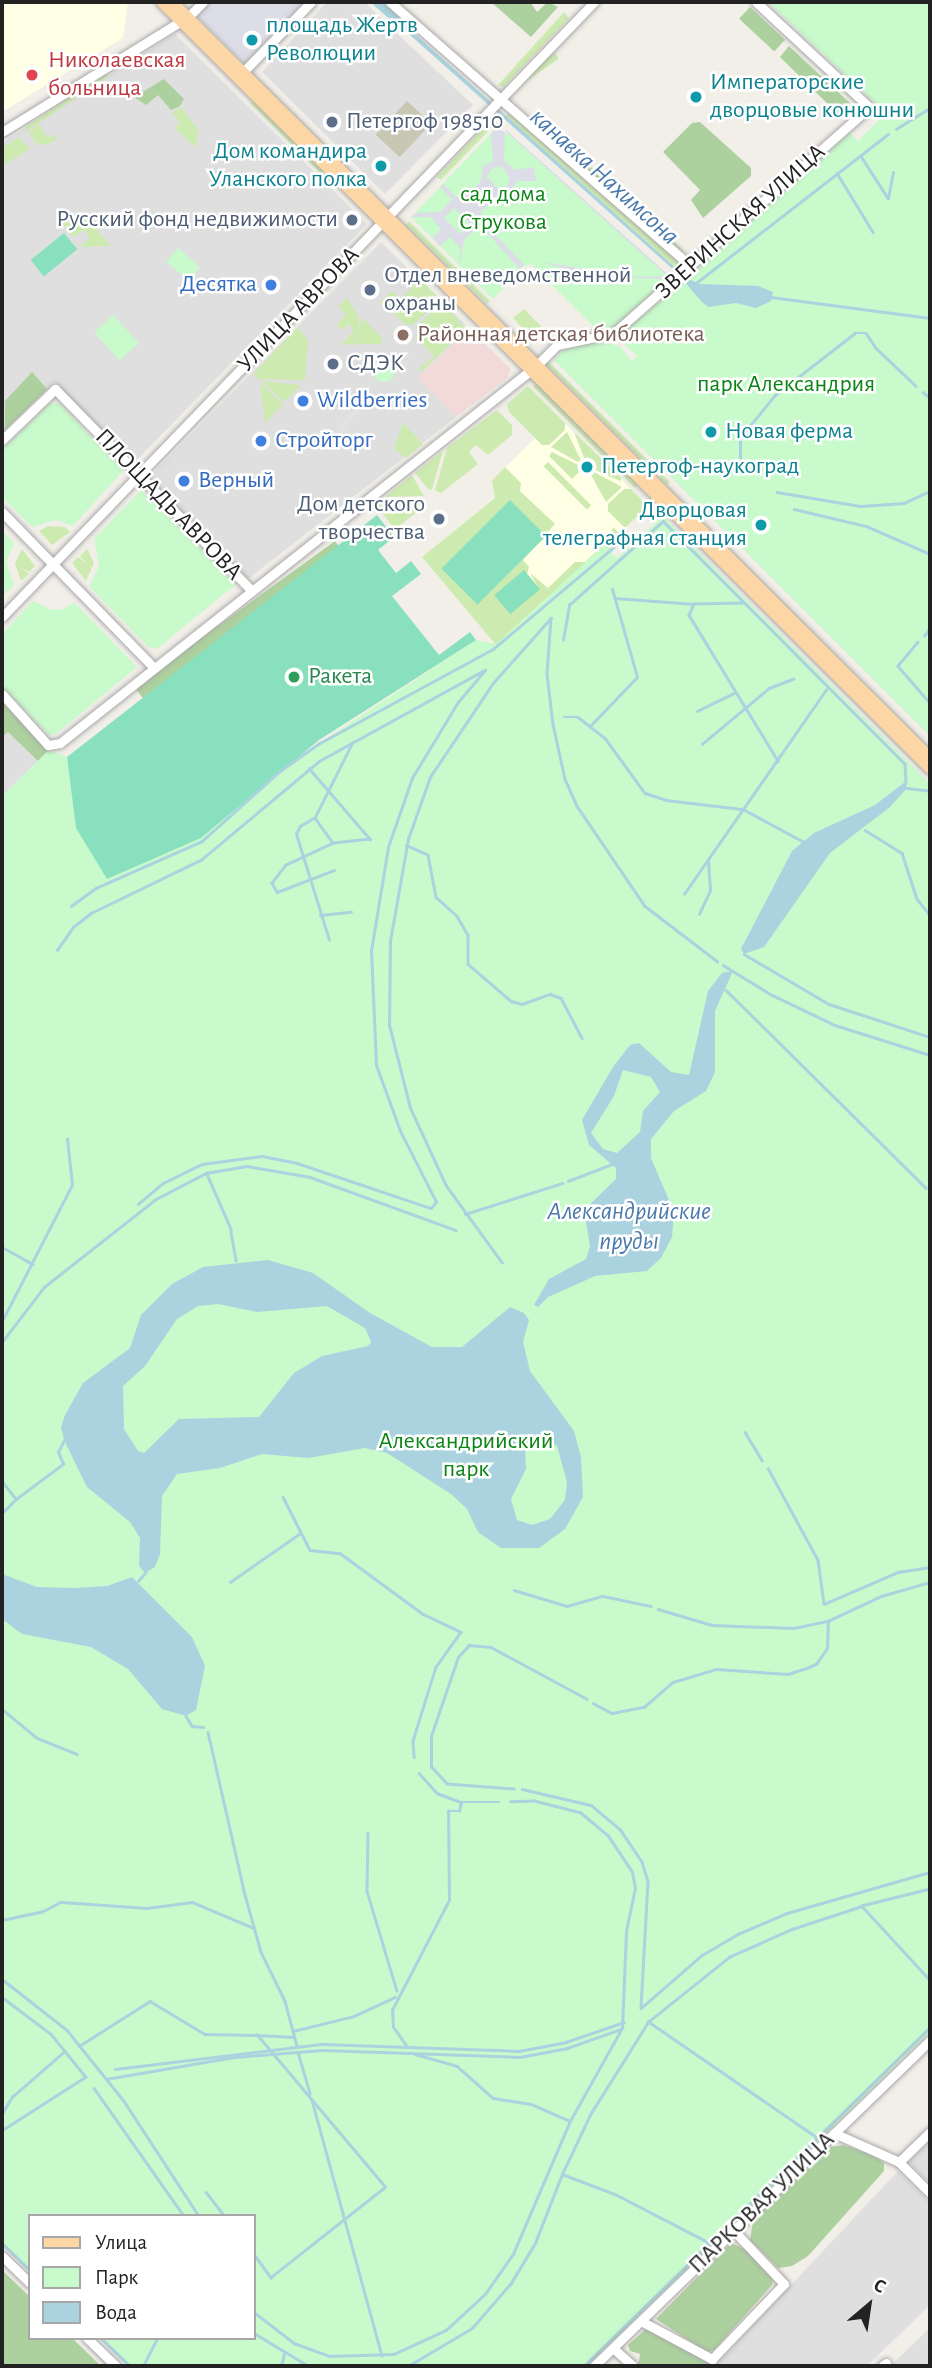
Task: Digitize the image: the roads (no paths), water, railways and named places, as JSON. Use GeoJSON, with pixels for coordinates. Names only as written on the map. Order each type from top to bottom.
{"type":"FeatureCollection","features":[{"type":"Feature","properties":{"kind":"main road"},"geometry":{"type":"LineString","coordinates":[[161,2],[244,71],[387,219]]}},
{"type":"Feature","properties":{"kind":"main road"},"geometry":{"type":"LineString","coordinates":[[173,2],[183,18],[930,757]]}},
{"type":"Feature","properties":{"kind":"main road"},"geometry":{"type":"LineString","coordinates":[[535,367],[930,769]]}},
{"type":"Feature","properties":{"kind":"street"},"geometry":{"type":"LineString","coordinates":[[2,132],[183,18],[203,2]]}},
{"type":"Feature","properties":{"kind":"street"},"geometry":{"type":"LineString","coordinates":[[244,71],[311,2]]}},
{"type":"Feature","properties":{"kind":"street"},"geometry":{"type":"LineString","coordinates":[[390,2],[688,268]]}},
{"type":"Feature","properties":{"kind":"street","name":"УЛИЦА АВРОВА"},"geometry":{"type":"LineString","coordinates":[[2,617],[594,2]]}},
{"type":"Feature","properties":{"kind":"street","name":"ЗВЕРИНСКАЯ УЛИЦА"},"geometry":{"type":"LineString","coordinates":[[252,592],[535,367],[557,345],[614,333],[869,107],[756,2]]}},
{"type":"Feature","properties":{"kind":"street","name":"ПЛОЩАДЬ АВРОВА"},"geometry":{"type":"LineString","coordinates":[[2,440],[55,389],[252,592],[54,745],[48,745],[2,694]]}},
{"type":"Feature","properties":{"kind":"street"},"geometry":{"type":"LineString","coordinates":[[2,512],[154,668]]}},
{"type":"Feature","properties":{"kind":"street","name":"ПАРКОВАЯ УЛИЦА"},"geometry":{"type":"LineString","coordinates":[[594,2366],[930,2040]]}},
{"type":"Feature","properties":{"kind":"street"},"geometry":{"type":"LineString","coordinates":[[899,2162],[930,2132]]}},
{"type":"Feature","properties":{"kind":"street"},"geometry":{"type":"LineString","coordinates":[[834,2133],[899,2162],[930,2193]]}},
{"type":"Feature","properties":{"kind":"street"},"geometry":{"type":"LineString","coordinates":[[641,2320],[712,2359],[784,2284],[734,2231]]}},
{"type":"Feature","properties":{"kind":"street"},"geometry":{"type":"LineString","coordinates":[[2,2256],[28,2281]]}},
{"type":"Feature","properties":{"kind":"street"},"geometry":{"type":"LineString","coordinates":[[89,2340],[116,2366]]}},
{"type":"Feature","properties":{"kind":"street"},"geometry":{"type":"LineString","coordinates":[[613,2348],[634,2366]]}},
{"type":"Feature","properties":{"kind":"water"},"geometry":{"type":"Polygon","coordinates":[[[396,17],[688,279],[700,284],[758,286],[773,292],[771,301],[756,308],[736,303],[708,307],[676,272],[392,19],[396,17]]]}},
{"type":"Feature","properties":{"kind":"water"},"geometry":{"type":"Polygon","coordinates":[[[905,782],[907,788],[890,807],[830,853],[764,947],[744,954],[741,949],[792,851],[814,833],[875,805],[905,782]]]}},
{"type":"Feature","properties":{"kind":"water","name":"Александрийские пруды"},"geometry":{"type":"Polygon","coordinates":[[[733,971],[715,1011],[715,1072],[706,1091],[674,1111],[651,1139],[651,1158],[674,1212],[672,1237],[661,1258],[647,1271],[595,1276],[548,1297],[538,1307],[534,1305],[549,1279],[586,1259],[590,1246],[584,1210],[616,1179],[616,1168],[589,1145],[582,1120],[613,1067],[630,1045],[639,1043],[671,1072],[689,1075],[708,991],[722,973],[733,971]],[[623,1070],[614,1096],[591,1133],[603,1149],[617,1153],[640,1132],[643,1111],[660,1092],[651,1077],[623,1070]]]}},
{"type":"Feature","properties":{"kind":"water"},"geometry":{"type":"Polygon","coordinates":[[[268,1260],[313,1273],[370,1313],[432,1347],[462,1347],[510,1307],[524,1313],[529,1320],[523,1342],[530,1371],[574,1431],[581,1457],[583,1497],[565,1529],[539,1548],[501,1548],[478,1532],[467,1509],[451,1494],[387,1453],[365,1448],[308,1458],[262,1454],[220,1468],[177,1474],[162,1496],[160,1554],[155,1567],[145,1573],[139,1566],[140,1538],[130,1522],[87,1487],[64,1440],[61,1427],[83,1383],[130,1348],[141,1315],[172,1284],[203,1267],[268,1260]],[[218,1304],[198,1306],[177,1319],[145,1366],[123,1386],[124,1429],[138,1451],[144,1453],[179,1419],[259,1417],[294,1373],[322,1356],[368,1346],[371,1342],[365,1328],[327,1306],[257,1312],[218,1304]],[[542,1438],[525,1448],[526,1469],[511,1499],[517,1520],[532,1525],[550,1519],[565,1500],[567,1482],[557,1446],[542,1438]]]}},
{"type":"Feature","properties":{"kind":"water"},"geometry":{"type":"Polygon","coordinates":[[[2,1574],[37,1587],[74,1588],[107,1586],[132,1577],[192,1637],[205,1666],[196,1710],[186,1716],[162,1709],[128,1669],[91,1647],[22,1634],[2,1619],[2,1574]]]}},
{"type":"Feature","properties":{"kind":"waterway","name":"канавка Нахимсона"},"geometry":{"type":"LineString","coordinates":[[377,2],[402,24]]}},
{"type":"Feature","properties":{"kind":"waterway"},"geometry":{"type":"LineString","coordinates":[[896,129],[930,108]]}},
{"type":"Feature","properties":{"kind":"waterway"},"geometry":{"type":"LineString","coordinates":[[696,283],[888,134]]}},
{"type":"Feature","properties":{"kind":"waterway"},"geometry":{"type":"LineString","coordinates":[[861,156],[888,198]]}},
{"type":"Feature","properties":{"kind":"waterway"},"geometry":{"type":"LineString","coordinates":[[888,198],[893,172]]}},
{"type":"Feature","properties":{"kind":"waterway"},"geometry":{"type":"LineString","coordinates":[[837,173],[873,232]]}},
{"type":"Feature","properties":{"kind":"waterway"},"geometry":{"type":"LineString","coordinates":[[771,297],[930,318]]}},
{"type":"Feature","properties":{"kind":"waterway"},"geometry":{"type":"LineString","coordinates":[[740,466],[740,438],[775,395],[855,333],[866,333],[876,348],[916,386]]}},
{"type":"Feature","properties":{"kind":"waterway"},"geometry":{"type":"LineString","coordinates":[[923,392],[930,398]]}},
{"type":"Feature","properties":{"kind":"waterway"},"geometry":{"type":"LineString","coordinates":[[777,492],[860,506],[904,503],[930,491]]}},
{"type":"Feature","properties":{"kind":"waterway"},"geometry":{"type":"LineString","coordinates":[[794,509],[866,526],[930,554]]}},
{"type":"Feature","properties":{"kind":"waterway"},"geometry":{"type":"LineString","coordinates":[[563,640],[569,605],[663,521],[905,764],[906,783]]}},
{"type":"Feature","properties":{"kind":"waterway"},"geometry":{"type":"LineString","coordinates":[[71,906],[96,888],[202,841],[280,771],[318,744],[493,649],[621,541]]}},
{"type":"Feature","properties":{"kind":"waterway"},"geometry":{"type":"LineString","coordinates":[[591,725],[637,677],[612,589]]}},
{"type":"Feature","properties":{"kind":"waterway"},"geometry":{"type":"LineString","coordinates":[[615,598],[694,604]]}},
{"type":"Feature","properties":{"kind":"waterway"},"geometry":{"type":"LineString","coordinates":[[742,603],[694,604],[689,615],[778,761]]}},
{"type":"Feature","properties":{"kind":"waterway"},"geometry":{"type":"LineString","coordinates":[[551,618],[547,674],[553,724],[565,779],[577,806],[645,906],[717,961]]}},
{"type":"Feature","properties":{"kind":"waterway"},"geometry":{"type":"LineString","coordinates":[[502,1263],[446,1186],[410,1108],[389,1025],[390,941],[408,839],[430,777],[493,683],[551,618]]}},
{"type":"Feature","properties":{"kind":"waterway"},"geometry":{"type":"LineString","coordinates":[[924,636],[930,628]]}},
{"type":"Feature","properties":{"kind":"waterway"},"geometry":{"type":"LineString","coordinates":[[918,642],[898,666],[930,703]]}},
{"type":"Feature","properties":{"kind":"waterway"},"geometry":{"type":"LineString","coordinates":[[138,1204],[163,1183],[202,1164],[262,1156],[297,1163],[431,1208],[436,1202],[400,1131],[376,1065],[371,951],[388,847],[412,778],[458,702],[485,670]]}},
{"type":"Feature","properties":{"kind":"waterway"},"geometry":{"type":"LineString","coordinates":[[57,950],[73,927],[91,913],[202,859],[319,761],[483,671]]}},
{"type":"Feature","properties":{"kind":"waterway"},"geometry":{"type":"LineString","coordinates":[[702,744],[769,688],[793,679]]}},
{"type":"Feature","properties":{"kind":"waterway"},"geometry":{"type":"LineString","coordinates":[[684,894],[826,690]]}},
{"type":"Feature","properties":{"kind":"waterway"},"geometry":{"type":"LineString","coordinates":[[697,711],[734,693]]}},
{"type":"Feature","properties":{"kind":"waterway"},"geometry":{"type":"LineString","coordinates":[[564,717],[578,717],[605,738],[645,793],[666,800],[743,809],[804,842]]}},
{"type":"Feature","properties":{"kind":"waterway"},"geometry":{"type":"LineString","coordinates":[[329,940],[296,834],[300,826],[315,817],[352,743]]}},
{"type":"Feature","properties":{"kind":"waterway"},"geometry":{"type":"LineString","coordinates":[[309,768],[370,839],[333,843],[286,865],[272,883],[277,892],[334,870]]}},
{"type":"Feature","properties":{"kind":"waterway"},"geometry":{"type":"LineString","coordinates":[[907,788],[930,791]]}},
{"type":"Feature","properties":{"kind":"waterway"},"geometry":{"type":"LineString","coordinates":[[315,818],[333,843]]}},
{"type":"Feature","properties":{"kind":"waterway"},"geometry":{"type":"LineString","coordinates":[[865,830],[902,853],[917,899],[930,915]]}},
{"type":"Feature","properties":{"kind":"waterway"},"geometry":{"type":"LineString","coordinates":[[406,845],[428,855],[436,897],[457,916],[468,935],[468,964],[511,1001],[522,1004],[550,994],[561,998],[582,1038]]}},
{"type":"Feature","properties":{"kind":"waterway"},"geometry":{"type":"LineString","coordinates":[[699,914],[710,890],[708,860]]}},
{"type":"Feature","properties":{"kind":"waterway"},"geometry":{"type":"LineString","coordinates":[[320,915],[351,912]]}},
{"type":"Feature","properties":{"kind":"waterway"},"geometry":{"type":"LineString","coordinates":[[744,954],[829,1004],[930,1037]]}},
{"type":"Feature","properties":{"kind":"waterway"},"geometry":{"type":"LineString","coordinates":[[723,965],[772,995],[835,1025],[930,1055]]}},
{"type":"Feature","properties":{"kind":"waterway"},"geometry":{"type":"LineString","coordinates":[[726,990],[926,1188]]}},
{"type":"Feature","properties":{"kind":"waterway"},"geometry":{"type":"LineString","coordinates":[[2,1321],[72,1185],[67,1139]]}},
{"type":"Feature","properties":{"kind":"waterway"},"geometry":{"type":"LineString","coordinates":[[568,1181],[612,1164]]}},
{"type":"Feature","properties":{"kind":"waterway"},"geometry":{"type":"LineString","coordinates":[[231,1230],[206,1173],[247,1166],[310,1177],[456,1230]]}},
{"type":"Feature","properties":{"kind":"waterway"},"geometry":{"type":"LineString","coordinates":[[2,1342],[44,1287],[156,1199],[206,1173]]}},
{"type":"Feature","properties":{"kind":"waterway"},"geometry":{"type":"LineString","coordinates":[[465,1214],[562,1183]]}},
{"type":"Feature","properties":{"kind":"waterway"},"geometry":{"type":"LineString","coordinates":[[231,1232],[236,1261]]}},
{"type":"Feature","properties":{"kind":"waterway"},"geometry":{"type":"LineString","coordinates":[[2,1247],[33,1264]]}},
{"type":"Feature","properties":{"kind":"waterway"},"geometry":{"type":"LineString","coordinates":[[745,1432],[762,1460]]}},
{"type":"Feature","properties":{"kind":"waterway"},"geometry":{"type":"LineString","coordinates":[[2,1481],[16,1499],[63,1464],[58,1452],[64,1440]]}},
{"type":"Feature","properties":{"kind":"waterway"},"geometry":{"type":"LineString","coordinates":[[768,1468],[818,1560],[824,1604],[898,1572],[930,1567]]}},
{"type":"Feature","properties":{"kind":"waterway"},"geometry":{"type":"LineString","coordinates":[[283,1497],[310,1550],[340,1553],[423,1614],[461,1632],[436,1667],[413,1741],[414,1757]]}},
{"type":"Feature","properties":{"kind":"waterway"},"geometry":{"type":"LineString","coordinates":[[2,1513],[16,1499]]}},
{"type":"Feature","properties":{"kind":"waterway"},"geometry":{"type":"LineString","coordinates":[[230,1582],[299,1534]]}},
{"type":"Feature","properties":{"kind":"waterway"},"geometry":{"type":"LineString","coordinates":[[138,1581],[145,1573]]}},
{"type":"Feature","properties":{"kind":"waterway"},"geometry":{"type":"LineString","coordinates":[[658,1609],[712,1625],[794,1628],[828,1621],[881,1596],[930,1582]]}},
{"type":"Feature","properties":{"kind":"waterway"},"geometry":{"type":"LineString","coordinates":[[514,1590],[567,1606],[603,1596],[651,1606]]}},
{"type":"Feature","properties":{"kind":"waterway"},"geometry":{"type":"LineString","coordinates":[[593,1703],[612,1713],[644,1707],[673,1682],[716,1669],[788,1674],[807,1668],[816,1664],[827,1648],[828,1621]]}},
{"type":"Feature","properties":{"kind":"waterway"},"geometry":{"type":"LineString","coordinates":[[514,1789],[447,1784],[431,1767],[431,1736],[458,1657],[469,1645],[491,1647],[587,1699]]}},
{"type":"Feature","properties":{"kind":"waterway"},"geometry":{"type":"LineString","coordinates":[[2,1709],[37,1738],[77,1754]]}},
{"type":"Feature","properties":{"kind":"waterway"},"geometry":{"type":"LineString","coordinates":[[186,1716],[192,1726],[203,1727]]}},
{"type":"Feature","properties":{"kind":"waterway"},"geometry":{"type":"LineString","coordinates":[[208,1732],[244,1891],[261,1952],[285,2001],[297,2046]]}},
{"type":"Feature","properties":{"kind":"waterway"},"geometry":{"type":"LineString","coordinates":[[419,1773],[437,1793],[461,1802]]}},
{"type":"Feature","properties":{"kind":"waterway"},"geometry":{"type":"LineString","coordinates":[[522,1789],[591,1805],[620,1829],[642,1862],[648,1882],[641,2008],[702,1955],[738,1934],[787,1913],[930,1872]]}},
{"type":"Feature","properties":{"kind":"waterway"},"geometry":{"type":"LineString","coordinates":[[415,2054],[457,2066],[493,2098],[531,2104],[570,2121],[622,2028],[626,1931],[635,1888],[632,1872],[608,1836],[581,1813],[534,1801],[511,1802]]}},
{"type":"Feature","properties":{"kind":"waterway"},"geometry":{"type":"LineString","coordinates":[[407,2047],[393,2027],[392,2010],[449,1900],[448,1811],[459,1811],[461,1802],[499,1802]]}},
{"type":"Feature","properties":{"kind":"waterway"},"geometry":{"type":"LineString","coordinates":[[368,1833],[367,1891],[397,1991]]}},
{"type":"Feature","properties":{"kind":"waterway"},"geometry":{"type":"LineString","coordinates":[[930,1889],[862,1906],[930,1980]]}},
{"type":"Feature","properties":{"kind":"waterway"},"geometry":{"type":"LineString","coordinates":[[2,1920],[41,1912],[61,1902],[147,1908],[192,1902],[254,1928]]}},
{"type":"Feature","properties":{"kind":"waterway"},"geometry":{"type":"LineString","coordinates":[[817,2138],[648,2022],[729,1957],[792,1929],[862,1906]]}},
{"type":"Feature","properties":{"kind":"waterway"},"geometry":{"type":"LineString","coordinates":[[2,1979],[67,2030],[124,2101],[198,2214]]}},
{"type":"Feature","properties":{"kind":"waterway"},"geometry":{"type":"LineString","coordinates":[[2,1997],[51,2034],[86,2077],[2,2131]]}},
{"type":"Feature","properties":{"kind":"waterway"},"geometry":{"type":"LineString","coordinates":[[293,2031],[354,2016],[395,1997]]}},
{"type":"Feature","properties":{"kind":"waterway"},"geometry":{"type":"LineString","coordinates":[[79,2046],[150,2001],[205,2034],[257,2035]]}},
{"type":"Feature","properties":{"kind":"waterway"},"geometry":{"type":"LineString","coordinates":[[115,2069],[322,2044],[519,2051],[566,2042],[624,2022]]}},
{"type":"Feature","properties":{"kind":"waterway"},"geometry":{"type":"LineString","coordinates":[[562,2174],[591,2113],[648,2022]]}},
{"type":"Feature","properties":{"kind":"waterway"},"geometry":{"type":"LineString","coordinates":[[584,2366],[930,2027]]}},
{"type":"Feature","properties":{"kind":"waterway"},"geometry":{"type":"LineString","coordinates":[[106,2079],[235,2057],[322,2050],[520,2057],[567,2048],[621,2029]]}},
{"type":"Feature","properties":{"kind":"waterway"},"geometry":{"type":"LineString","coordinates":[[256,2257],[271,2277],[385,2187],[257,2035],[294,2037]]}},
{"type":"Feature","properties":{"kind":"waterway"},"geometry":{"type":"LineString","coordinates":[[2,2114],[12,2097],[65,2051]]}},
{"type":"Feature","properties":{"kind":"waterway"},"geometry":{"type":"LineString","coordinates":[[298,2052],[310,2093]]}},
{"type":"Feature","properties":{"kind":"waterway"},"geometry":{"type":"LineString","coordinates":[[94,2088],[183,2214]]}},
{"type":"Feature","properties":{"kind":"waterway"},"geometry":{"type":"LineString","coordinates":[[312,2100],[382,2356]]}},
{"type":"Feature","properties":{"kind":"waterway"},"geometry":{"type":"LineString","coordinates":[[256,2314],[294,2343],[329,2356],[394,2354],[446,2330],[485,2294],[513,2254],[570,2121]]}},
{"type":"Feature","properties":{"kind":"waterway"},"geometry":{"type":"LineString","coordinates":[[408,2366],[472,2328],[511,2283],[535,2243],[562,2174],[615,2194],[708,2242]]}},
{"type":"Feature","properties":{"kind":"waterway"},"geometry":{"type":"LineString","coordinates":[[206,2192],[223,2214]]}},
{"type":"Feature","properties":{"kind":"waterway"},"geometry":{"type":"LineString","coordinates":[[2,2243],[28,2268]]}},
{"type":"Feature","properties":{"kind":"waterway"},"geometry":{"type":"LineString","coordinates":[[256,2334],[309,2366]]}},
{"type":"Feature","properties":{"kind":"waterway"},"geometry":{"type":"LineString","coordinates":[[103,2340],[130,2366]]}},
{"type":"Feature","properties":{"kind":"waterway"},"geometry":{"type":"LineString","coordinates":[[143,2366],[156,2340]]}},
{"type":"Feature","properties":{"kind":"waterway"},"geometry":{"type":"LineString","coordinates":[[281,2366],[284,2354]]}},
{"type":"Feature","properties":{"kind":"place","name":"площадь Жертв Революции"},"geometry":{"type":"Point","coordinates":[252,40]}},
{"type":"Feature","properties":{"kind":"place","name":"Николаевская больница"},"geometry":{"type":"Point","coordinates":[32,75]}},
{"type":"Feature","properties":{"kind":"place","name":"Императорские дворцовые конюшни"},"geometry":{"type":"Point","coordinates":[696,97]}},
{"type":"Feature","properties":{"kind":"place","name":"Петергоф 198510"},"geometry":{"type":"Point","coordinates":[332,122]}},
{"type":"Feature","properties":{"kind":"place","name":"Дом командира Уланского полка"},"geometry":{"type":"Point","coordinates":[381,166]}},
{"type":"Feature","properties":{"kind":"place","name":"Русский фонд недвижимости"},"geometry":{"type":"Point","coordinates":[352,220]}},
{"type":"Feature","properties":{"kind":"place","name":"Десятка"},"geometry":{"type":"Point","coordinates":[271,285]}},
{"type":"Feature","properties":{"kind":"place","name":"Отдел вневедомственной охраны"},"geometry":{"type":"Point","coordinates":[370,290]}},
{"type":"Feature","properties":{"kind":"place","name":"Районная детская библиотека"},"geometry":{"type":"Point","coordinates":[403,335]}},
{"type":"Feature","properties":{"kind":"place","name":"СДЭК"},"geometry":{"type":"Point","coordinates":[333,364]}},
{"type":"Feature","properties":{"kind":"place","name":"Wildberries"},"geometry":{"type":"Point","coordinates":[303,401]}},
{"type":"Feature","properties":{"kind":"place","name":"Новая ферма"},"geometry":{"type":"Point","coordinates":[711,432]}},
{"type":"Feature","properties":{"kind":"place","name":"Стройторг"},"geometry":{"type":"Point","coordinates":[261,441]}},
{"type":"Feature","properties":{"kind":"place","name":"Петергоф-наукоград"},"geometry":{"type":"Point","coordinates":[587,467]}},
{"type":"Feature","properties":{"kind":"place","name":"Верный"},"geometry":{"type":"Point","coordinates":[184,481]}},
{"type":"Feature","properties":{"kind":"place","name":"Дом детского творчества"},"geometry":{"type":"Point","coordinates":[439,519]}},
{"type":"Feature","properties":{"kind":"place","name":"Дворцовая телеграфная станция"},"geometry":{"type":"Point","coordinates":[761,525]}},
{"type":"Feature","properties":{"kind":"place","name":"Ракета"},"geometry":{"type":"Point","coordinates":[294,677]}},
{"type":"Feature","properties":{"kind":"park label","name":"сад дома Струкова"},"geometry":{"type":"Point","coordinates":[503,209]}},
{"type":"Feature","properties":{"kind":"park label","name":"парк Александрия"},"geometry":{"type":"Point","coordinates":[786,385]}},
{"type":"Feature","properties":{"kind":"park label","name":"Александрийский парк"},"geometry":{"type":"Point","coordinates":[466,1456]}}]}
